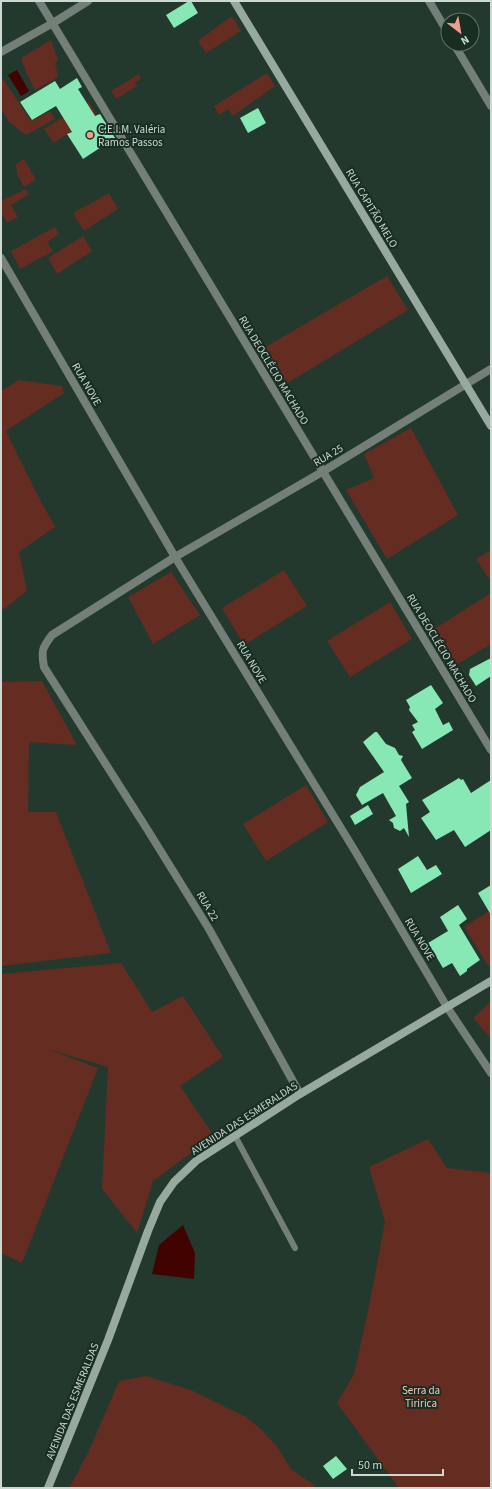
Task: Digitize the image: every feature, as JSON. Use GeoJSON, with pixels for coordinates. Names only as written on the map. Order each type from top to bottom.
{"type":"FeatureCollection","features":[{"type":"Feature","properties":{"kind":"main road","name":"RUA CAPITÃO MELO"},"geometry":{"type":"LineString","coordinates":[[234,1],[491,426]]}},
{"type":"Feature","properties":{"kind":"main road","name":"AVENIDA DAS ESMERALDAS"},"geometry":{"type":"LineString","coordinates":[[48,1488],[108,1340],[160,1202],[174,1182],[196,1161],[300,1094],[491,981]]}},
{"type":"Feature","properties":{"kind":"street","name":"RUA DEOCLÉCIO MACHADO"},"geometry":{"type":"LineString","coordinates":[[39,1],[491,750]]}},
{"type":"Feature","properties":{"kind":"street"},"geometry":{"type":"LineString","coordinates":[[1,52],[53,23],[88,1]]}},
{"type":"Feature","properties":{"kind":"street"},"geometry":{"type":"LineString","coordinates":[[429,1],[440,20]]}},
{"type":"Feature","properties":{"kind":"street"},"geometry":{"type":"LineString","coordinates":[[459,52],[491,106]]}},
{"type":"Feature","properties":{"kind":"street","name":"RUA NOVE"},"geometry":{"type":"LineString","coordinates":[[1,258],[175,557],[355,851],[447,1006],[491,1073]]}},
{"type":"Feature","properties":{"kind":"street","name":"RUA 25"},"geometry":{"type":"LineString","coordinates":[[86,735],[44,668],[41,655],[44,645],[52,635],[175,557],[322,472],[491,369]]}},
{"type":"Feature","properties":{"kind":"street","name":"RUA 22"},"geometry":{"type":"LineString","coordinates":[[86,735],[209,929],[300,1094]]}},
{"type":"Feature","properties":{"kind":"lane"},"geometry":{"type":"LineString","coordinates":[[235,1136],[295,1248]]}},
{"type":"Feature","properties":{"kind":"green space"},"geometry":{"type":"Polygon","coordinates":[[[232,16],[241,31],[206,53],[198,41],[232,16]]]}},
{"type":"Feature","properties":{"kind":"green space"},"geometry":{"type":"Polygon","coordinates":[[[51,40],[58,60],[55,63],[58,77],[35,90],[21,58],[51,40]]]}},
{"type":"Feature","properties":{"kind":"green space"},"geometry":{"type":"Polygon","coordinates":[[[267,73],[275,86],[233,116],[228,109],[219,115],[214,106],[267,73]]]}},
{"type":"Feature","properties":{"kind":"green space"},"geometry":{"type":"Polygon","coordinates":[[[139,74],[141,78],[135,83],[137,86],[116,99],[111,91],[139,74]]]}},
{"type":"Feature","properties":{"kind":"green space"},"geometry":{"type":"Polygon","coordinates":[[[1,76],[31,121],[50,111],[55,119],[26,135],[9,122],[1,109],[1,76]]]}},
{"type":"Feature","properties":{"kind":"green space"},"geometry":{"type":"Polygon","coordinates":[[[89,102],[96,114],[54,143],[44,129],[89,102]]]}},
{"type":"Feature","properties":{"kind":"green space"},"geometry":{"type":"Polygon","coordinates":[[[24,159],[36,180],[24,187],[17,174],[16,164],[24,159]]]}},
{"type":"Feature","properties":{"kind":"green space"},"geometry":{"type":"Polygon","coordinates":[[[25,189],[29,194],[11,205],[18,217],[7,223],[3,215],[1,216],[1,201],[25,189]]]}},
{"type":"Feature","properties":{"kind":"green space"},"geometry":{"type":"Polygon","coordinates":[[[109,193],[118,209],[84,231],[73,213],[109,193]]]}},
{"type":"Feature","properties":{"kind":"green space"},"geometry":{"type":"Polygon","coordinates":[[[55,227],[59,234],[47,242],[53,251],[20,269],[11,251],[55,227]]]}},
{"type":"Feature","properties":{"kind":"green space"},"geometry":{"type":"Polygon","coordinates":[[[83,236],[92,251],[57,274],[48,258],[83,236]]]}},
{"type":"Feature","properties":{"kind":"green space"},"geometry":{"type":"Polygon","coordinates":[[[387,276],[408,310],[286,384],[262,349],[387,276]]]}},
{"type":"Feature","properties":{"kind":"green space"},"geometry":{"type":"Polygon","coordinates":[[[19,380],[62,386],[64,393],[6,431],[55,527],[19,552],[27,591],[1,611],[1,391],[19,380]]]}},
{"type":"Feature","properties":{"kind":"green space"},"geometry":{"type":"Polygon","coordinates":[[[411,428],[458,515],[387,559],[346,490],[374,478],[364,454],[411,428]]]}},
{"type":"Feature","properties":{"kind":"green space"},"geometry":{"type":"Polygon","coordinates":[[[491,550],[491,582],[476,559],[491,550]]]}},
{"type":"Feature","properties":{"kind":"green space"},"geometry":{"type":"Polygon","coordinates":[[[284,570],[307,606],[244,645],[222,608],[284,570]]]}},
{"type":"Feature","properties":{"kind":"green space"},"geometry":{"type":"Polygon","coordinates":[[[171,572],[200,615],[153,644],[128,597],[171,572]]]}},
{"type":"Feature","properties":{"kind":"green space"},"geometry":{"type":"Polygon","coordinates":[[[491,593],[491,644],[453,667],[431,631],[491,593]]]}},
{"type":"Feature","properties":{"kind":"green space"},"geometry":{"type":"Polygon","coordinates":[[[390,602],[412,639],[350,677],[327,641],[390,602]]]}},
{"type":"Feature","properties":{"kind":"green space"},"geometry":{"type":"Polygon","coordinates":[[[42,681],[77,745],[29,742],[28,812],[56,812],[111,953],[1,966],[1,682],[42,681]]]}},
{"type":"Feature","properties":{"kind":"green space"},"geometry":{"type":"Polygon","coordinates":[[[306,785],[328,822],[266,861],[243,824],[306,785]]]}},
{"type":"Feature","properties":{"kind":"green space"},"geometry":{"type":"Polygon","coordinates":[[[491,910],[491,966],[489,967],[464,927],[491,910]]]}},
{"type":"Feature","properties":{"kind":"green space"},"geometry":{"type":"Polygon","coordinates":[[[121,963],[152,1012],[183,996],[223,1057],[180,1086],[214,1136],[153,1181],[137,1233],[102,1189],[108,1067],[47,1049],[98,1068],[22,1263],[1,1253],[1,974],[121,963]]]}},
{"type":"Feature","properties":{"kind":"green space"},"geometry":{"type":"Polygon","coordinates":[[[491,1001],[491,1039],[473,1018],[491,1001]]]}},
{"type":"Feature","properties":{"kind":"green space","name":"Serra da Tiririca"},"geometry":{"type":"Polygon","coordinates":[[[428,1139],[447,1168],[491,1173],[491,1488],[399,1488],[337,1403],[354,1374],[385,1222],[369,1167],[428,1139]]]}},
{"type":"Feature","properties":{"kind":"green space"},"geometry":{"type":"Polygon","coordinates":[[[146,1376],[191,1390],[246,1417],[261,1429],[276,1445],[291,1469],[314,1485],[315,1488],[69,1488],[88,1453],[119,1381],[146,1376]]]}},
{"type":"Feature","properties":{"kind":"shaded area"},"geometry":{"type":"Polygon","coordinates":[[[17,70],[29,91],[21,96],[8,75],[17,70]]]}},
{"type":"Feature","properties":{"kind":"shaded area"},"geometry":{"type":"Polygon","coordinates":[[[183,1225],[195,1253],[194,1279],[152,1274],[159,1245],[183,1225]]]}},
{"type":"Feature","properties":{"kind":"building"},"geometry":{"type":"Polygon","coordinates":[[[191,1],[198,13],[174,28],[166,15],[191,1]]]}},
{"type":"Feature","properties":{"kind":"building"},"geometry":{"type":"Polygon","coordinates":[[[77,78],[82,87],[78,89],[95,116],[100,114],[115,138],[83,159],[67,134],[72,132],[56,106],[32,120],[20,102],[55,81],[60,89],[77,78]]]}},
{"type":"Feature","properties":{"kind":"building"},"geometry":{"type":"Polygon","coordinates":[[[258,108],[266,123],[248,133],[240,118],[258,108]]]}},
{"type":"Feature","properties":{"kind":"building"},"geometry":{"type":"Polygon","coordinates":[[[491,658],[491,676],[476,686],[469,675],[470,669],[491,658]]]}},
{"type":"Feature","properties":{"kind":"building"},"geometry":{"type":"Polygon","coordinates":[[[431,685],[443,703],[435,709],[443,725],[449,722],[453,730],[422,749],[412,732],[415,730],[412,725],[418,722],[409,710],[410,707],[406,700],[431,685]]]}},
{"type":"Feature","properties":{"kind":"building"},"geometry":{"type":"Polygon","coordinates":[[[377,732],[386,744],[395,748],[399,755],[403,756],[401,760],[412,778],[399,786],[409,802],[406,804],[409,837],[404,828],[400,831],[394,828],[393,823],[389,820],[396,816],[383,793],[362,805],[356,795],[360,787],[384,772],[363,742],[377,732]]]}},
{"type":"Feature","properties":{"kind":"building"},"geometry":{"type":"Polygon","coordinates":[[[459,778],[461,780],[463,779],[471,793],[491,780],[491,830],[465,847],[454,830],[436,840],[421,818],[430,812],[422,800],[459,778]]]}},
{"type":"Feature","properties":{"kind":"building"},"geometry":{"type":"Polygon","coordinates":[[[368,805],[373,814],[355,825],[350,816],[368,805]]]}},
{"type":"Feature","properties":{"kind":"building"},"geometry":{"type":"Polygon","coordinates":[[[418,856],[427,870],[436,865],[442,874],[411,893],[398,869],[418,856]]]}},
{"type":"Feature","properties":{"kind":"building"},"geometry":{"type":"Polygon","coordinates":[[[491,885],[491,915],[478,893],[491,885]]]}},
{"type":"Feature","properties":{"kind":"building"},"geometry":{"type":"Polygon","coordinates":[[[458,905],[467,919],[459,925],[480,960],[460,976],[452,963],[443,968],[428,943],[448,931],[440,917],[458,905]]]}},
{"type":"Feature","properties":{"kind":"building"},"geometry":{"type":"Polygon","coordinates":[[[336,1456],[347,1469],[333,1479],[323,1466],[336,1456]]]}},
{"type":"Feature","properties":{"kind":"place","name":"C.E.I.M. Valéria Ramos Passos"},"geometry":{"type":"Point","coordinates":[90,135]}}]}
